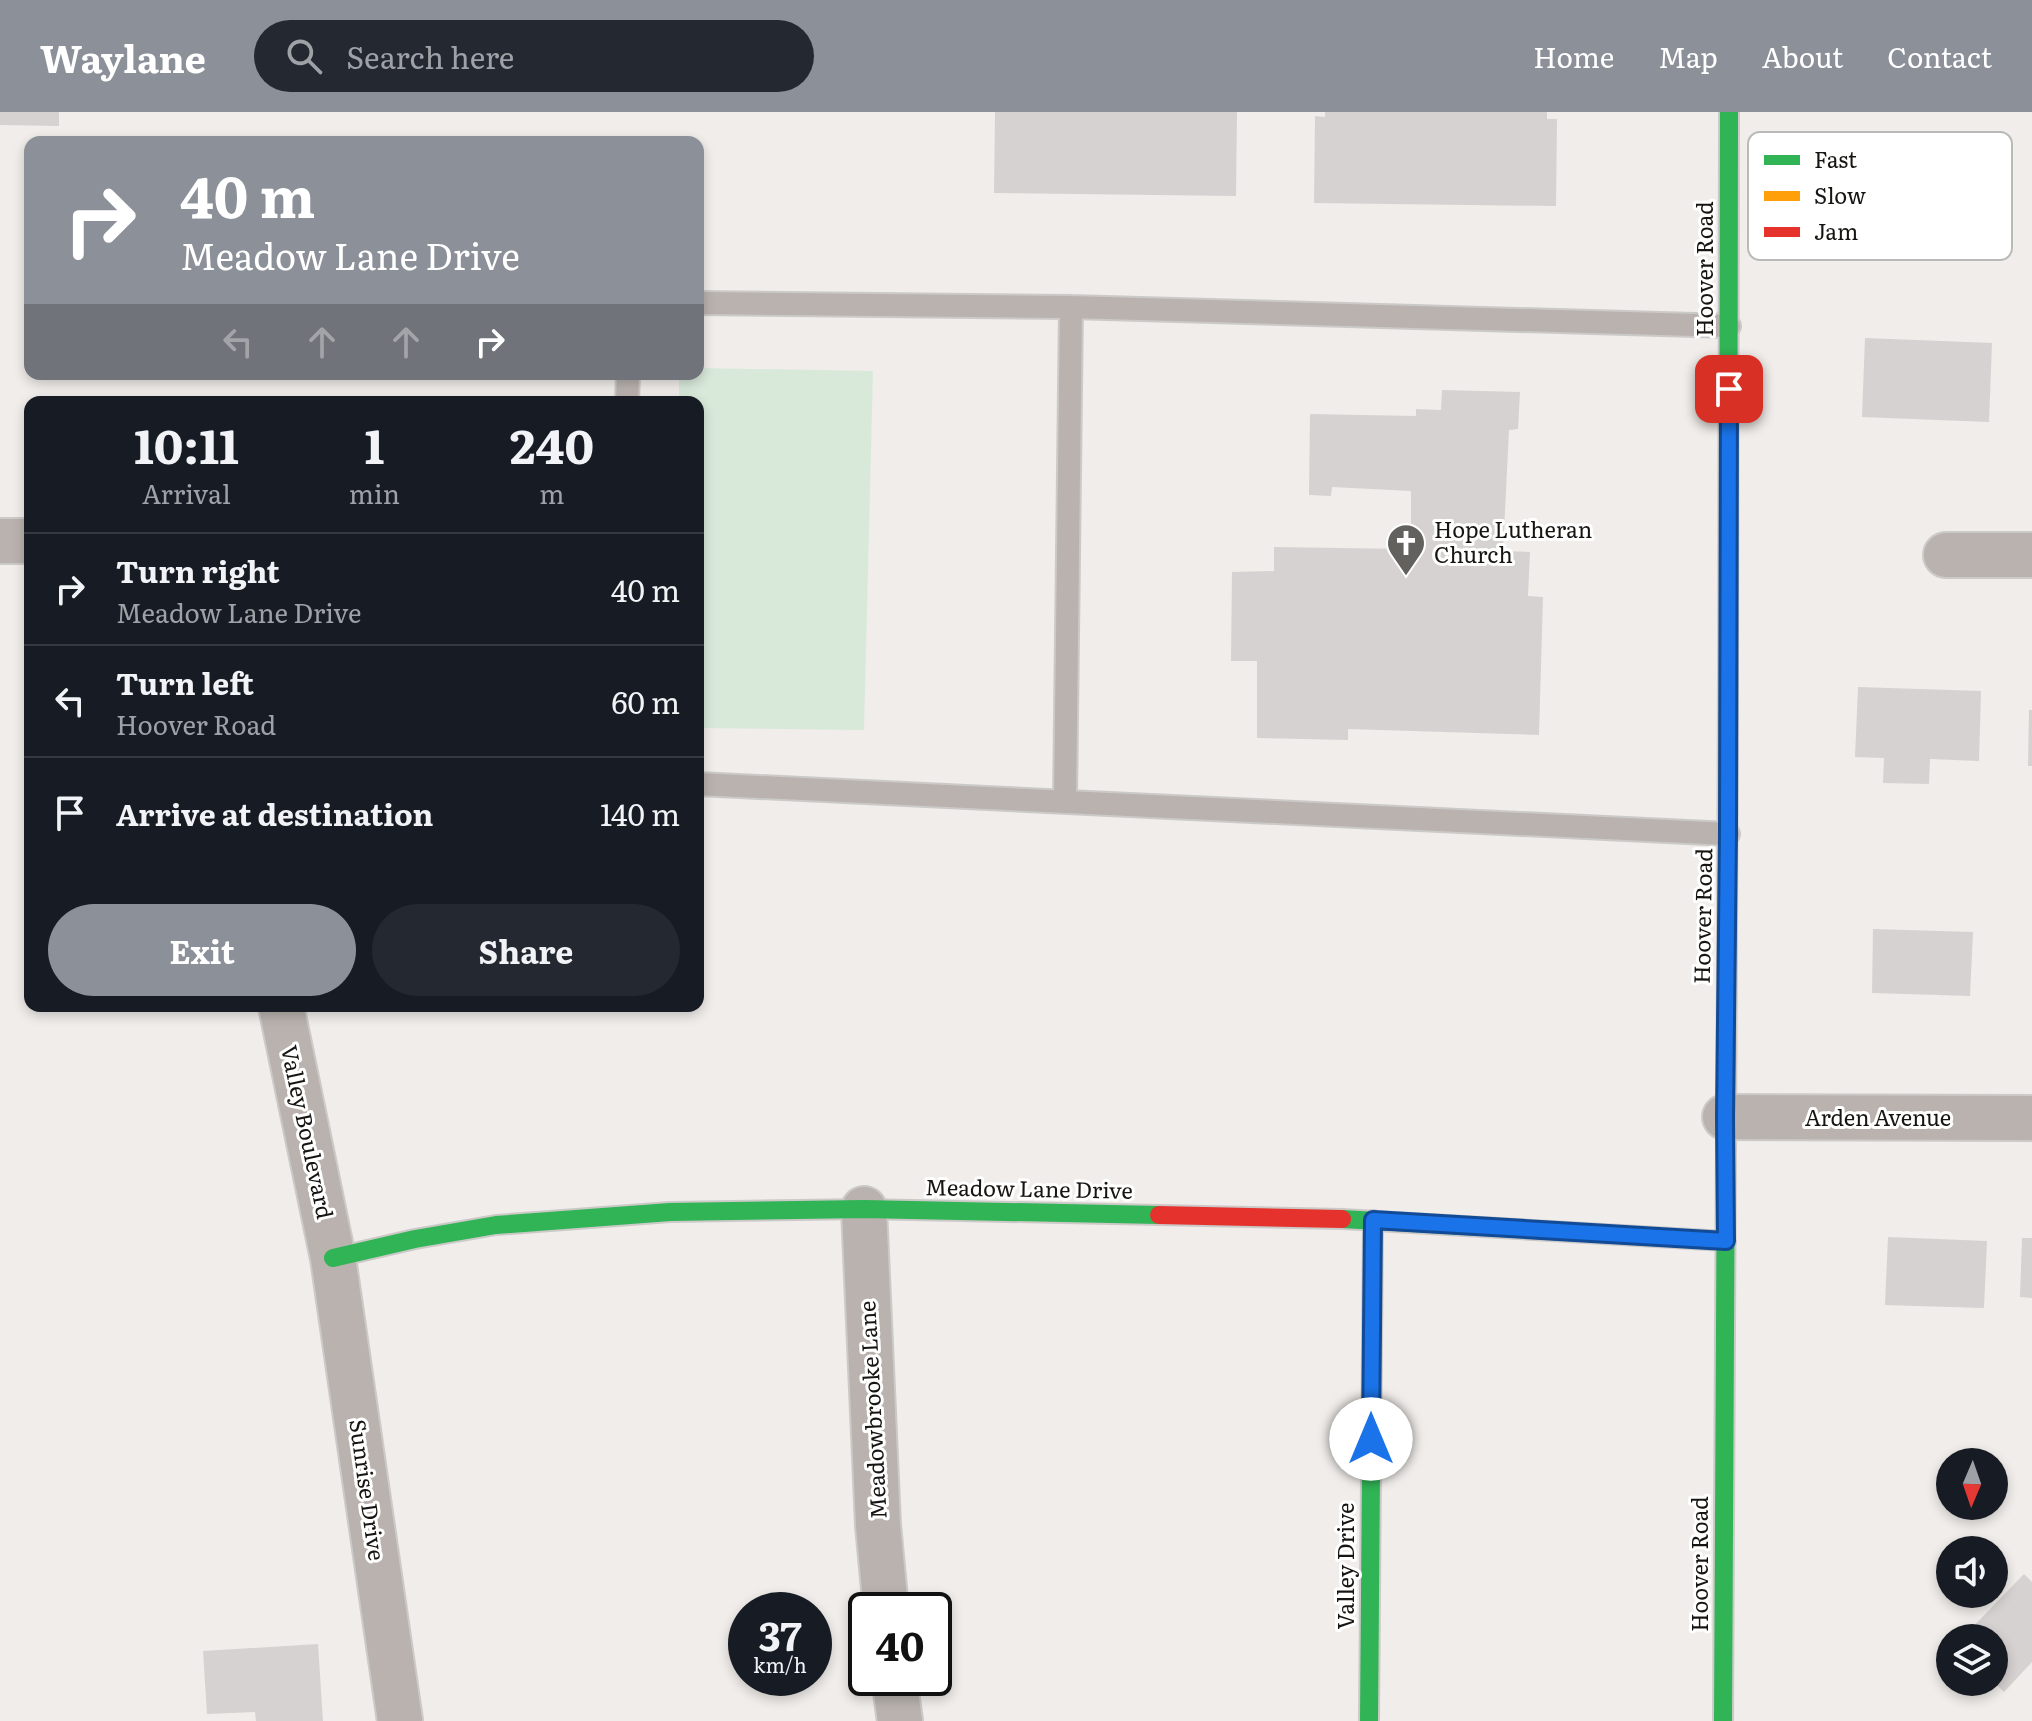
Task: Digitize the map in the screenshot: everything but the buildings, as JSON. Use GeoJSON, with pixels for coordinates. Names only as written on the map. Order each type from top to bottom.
{"type":"FeatureCollection","features":[{"type":"Feature","properties":{"kind":"street","name":"Hoover Road"},"geometry":{"type":"LineString","coordinates":[[1723,1721],[1729,112]]}},
{"type":"Feature","properties":{"kind":"street"},"geometry":{"type":"LineString","coordinates":[[0,541],[24,541]]}},
{"type":"Feature","properties":{"kind":"street"},"geometry":{"type":"LineString","coordinates":[[1946,555],[2032,555]]}},
{"type":"Feature","properties":{"kind":"street","name":"Valley Boulevard"},"geometry":{"type":"LineString","coordinates":[[282,1012],[333,1258]]}},
{"type":"Feature","properties":{"kind":"street","name":"Arden Avenue"},"geometry":{"type":"LineString","coordinates":[[1725,1117],[2032,1118]]}},
{"type":"Feature","properties":{"kind":"street","name":"Meadow Lane Drive"},"geometry":{"type":"LineString","coordinates":[[333,1258],[496,1225],[670,1212],[864,1209],[1373,1220],[1726,1241]]}},
{"type":"Feature","properties":{"kind":"street","name":"Meadowbrooke Lane"},"geometry":{"type":"LineString","coordinates":[[864,1209],[878,1525],[884,1592]]}},
{"type":"Feature","properties":{"kind":"street","name":"Valley Drive"},"geometry":{"type":"LineString","coordinates":[[1369,1721],[1373,1220]]}},
{"type":"Feature","properties":{"kind":"street","name":"Sunrise Drive"},"geometry":{"type":"LineString","coordinates":[[333,1258],[400,1721]]}},
{"type":"Feature","properties":{"kind":"street"},"geometry":{"type":"LineString","coordinates":[[897,1696],[900,1721]]}},
{"type":"Feature","properties":{"kind":"lane"},"geometry":{"type":"LineString","coordinates":[[704,303],[1071,307],[1729,326]]}},
{"type":"Feature","properties":{"kind":"lane"},"geometry":{"type":"LineString","coordinates":[[1065,802],[1071,307]]}},
{"type":"Feature","properties":{"kind":"lane"},"geometry":{"type":"LineString","coordinates":[[704,784],[1728,834]]}},
{"type":"Feature","properties":{"kind":"green space"},"geometry":{"type":"Polygon","coordinates":[[[704,368],[873,371],[864,730],[704,728],[704,396],[679,396],[679,380],[704,380],[704,368]]]}},
{"type":"Feature","properties":{"kind":"traffic: fast"},"geometry":{"type":"LineString","coordinates":[[1728,674],[1729,112]]}},
{"type":"Feature","properties":{"kind":"traffic: fast"},"geometry":{"type":"LineString","coordinates":[[1723,1721],[1727,939]]}},
{"type":"Feature","properties":{"kind":"traffic: fast"},"geometry":{"type":"LineString","coordinates":[[333,1258],[496,1225],[670,1212],[864,1209],[1159,1215]]}},
{"type":"Feature","properties":{"kind":"traffic: fast"},"geometry":{"type":"LineString","coordinates":[[1342,1219],[1726,1241]]}},
{"type":"Feature","properties":{"kind":"traffic: fast"},"geometry":{"type":"LineString","coordinates":[[1369,1721],[1373,1220]]}},
{"type":"Feature","properties":{"kind":"traffic: slow"},"geometry":{"type":"LineString","coordinates":[[1727,939],[1728,674]]}},
{"type":"Feature","properties":{"kind":"traffic: jam"},"geometry":{"type":"LineString","coordinates":[[1159,1215],[1342,1219]]}},
{"type":"Feature","properties":{"kind":"place","name":"Hope Lutheran Church"},"geometry":{"type":"Point","coordinates":[1406,577]}},
{"type":"Feature","properties":{"kind":"route"},"geometry":{"type":"LineString","coordinates":[[1371,1439],[1373,1220],[1726,1241],[1729,389]]}}]}
